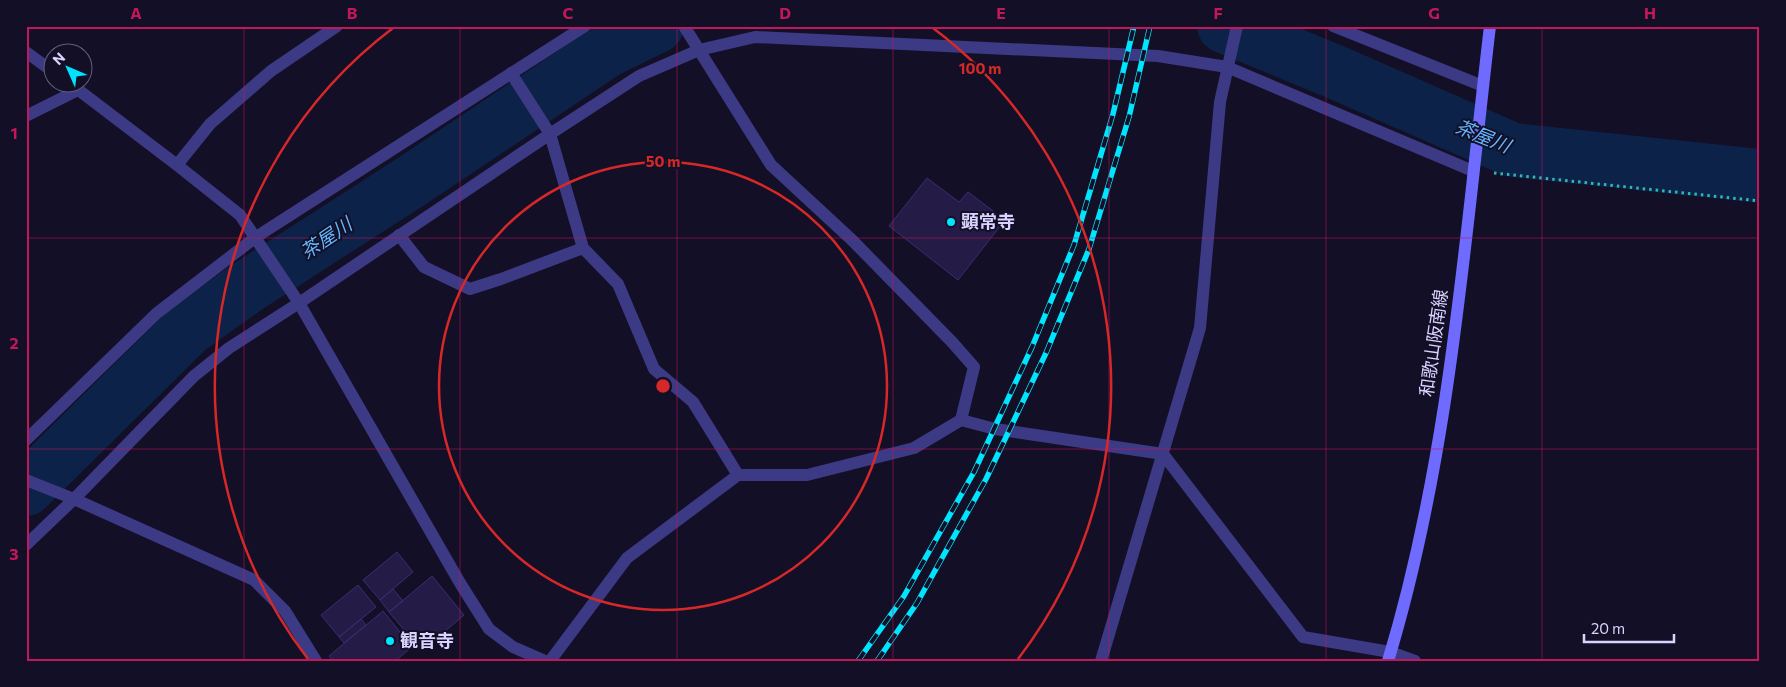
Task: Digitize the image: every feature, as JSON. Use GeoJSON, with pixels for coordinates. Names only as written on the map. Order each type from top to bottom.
{"type":"FeatureCollection","features":[{"type":"Feature","properties":{"kind":"main road","name":"和歌山阪南線"},"geometry":{"type":"LineString","coordinates":[[1389,656],[1423,530],[1454,340],[1490,26]]}},
{"type":"Feature","properties":{"kind":"street"},"geometry":{"type":"LineString","coordinates":[[177,165],[210,124],[271,71],[337,26]]}},
{"type":"Feature","properties":{"kind":"street"},"geometry":{"type":"LineString","coordinates":[[26,440],[157,314],[256,237],[514,78],[584,26]]}},
{"type":"Feature","properties":{"kind":"street"},"geometry":{"type":"LineString","coordinates":[[684,26],[772,165],[852,240],[974,367],[961,420]]}},
{"type":"Feature","properties":{"kind":"street"},"geometry":{"type":"LineString","coordinates":[[1100,661],[1200,328],[1219,111],[1237,26]]}},
{"type":"Feature","properties":{"kind":"street"},"geometry":{"type":"LineString","coordinates":[[1333,26],[1483,86]]}},
{"type":"Feature","properties":{"kind":"street"},"geometry":{"type":"LineString","coordinates":[[26,545],[70,498],[194,376],[295,298],[399,235],[546,128],[696,45],[755,37],[1158,56],[1228,64],[1473,171]]}},
{"type":"Feature","properties":{"kind":"street"},"geometry":{"type":"LineString","coordinates":[[26,52],[42,64]]}},
{"type":"Feature","properties":{"kind":"street"},"geometry":{"type":"LineString","coordinates":[[514,78],[546,128],[583,248],[618,284],[654,369],[693,402],[738,475]]}},
{"type":"Feature","properties":{"kind":"street"},"geometry":{"type":"LineString","coordinates":[[26,116],[74,92]]}},
{"type":"Feature","properties":{"kind":"street"},"geometry":{"type":"LineString","coordinates":[[81,92],[240,215],[295,298],[460,583],[489,629],[513,647],[545,661]]}},
{"type":"Feature","properties":{"kind":"street"},"geometry":{"type":"LineString","coordinates":[[399,235],[424,267],[470,289],[502,279],[583,248]]}},
{"type":"Feature","properties":{"kind":"street"},"geometry":{"type":"LineString","coordinates":[[550,661],[627,558],[738,475],[807,475],[825,471],[914,448],[961,420],[1002,430],[1163,454],[1303,637],[1415,661]]}},
{"type":"Feature","properties":{"kind":"street"},"geometry":{"type":"LineString","coordinates":[[26,480],[254,580],[285,610],[316,661]]}},
{"type":"Feature","properties":{"kind":"path"},"geometry":{"type":"LineString","coordinates":[[1473,171],[1760,201]]}},
{"type":"Feature","properties":{"kind":"building"},"geometry":{"type":"Polygon","coordinates":[[[927,178],[959,202],[968,192],[1005,220],[958,280],[889,226],[927,178]]]}},
{"type":"Feature","properties":{"kind":"building"},"geometry":{"type":"Polygon","coordinates":[[[397,552],[413,572],[380,600],[363,580],[397,552]]]}},
{"type":"Feature","properties":{"kind":"building"},"geometry":{"type":"Polygon","coordinates":[[[432,576],[464,615],[422,651],[389,612],[432,576]]]}},
{"type":"Feature","properties":{"kind":"building"},"geometry":{"type":"Polygon","coordinates":[[[358,585],[376,607],[339,637],[321,615],[358,585]]]}},
{"type":"Feature","properties":{"kind":"building"},"geometry":{"type":"Polygon","coordinates":[[[393,589],[403,601],[389,612],[380,600],[393,589]]]}},
{"type":"Feature","properties":{"kind":"building"},"geometry":{"type":"Polygon","coordinates":[[[383,611],[412,647],[395,661],[333,661],[329,656],[383,611]]]}},
{"type":"Feature","properties":{"kind":"building"},"geometry":{"type":"Polygon","coordinates":[[[361,619],[366,625],[344,643],[339,637],[361,619]]]}},
{"type":"Feature","properties":{"kind":"waterway","name":"茶屋川"},"geometry":{"type":"LineString","coordinates":[[26,489],[188,329],[247,287],[412,181],[606,51],[657,26]]}},
{"type":"Feature","properties":{"kind":"waterway","name":"茶屋川"},"geometry":{"type":"LineString","coordinates":[[1224,26],[1340,74],[1513,150],[1760,176]]}},
{"type":"Feature","properties":{"kind":"railway"},"geometry":{"type":"LineString","coordinates":[[858,661],[904,596],[974,472],[1032,347],[1074,245],[1113,114],[1134,26]]}},
{"type":"Feature","properties":{"kind":"railway"},"geometry":{"type":"LineString","coordinates":[[877,661],[917,603],[986,479],[1046,353],[1089,249],[1129,117],[1150,26]]}},
{"type":"Feature","properties":{"kind":"place","name":"顕常寺"},"geometry":{"type":"Point","coordinates":[951,222]}},
{"type":"Feature","properties":{"kind":"place","name":"観音寺"},"geometry":{"type":"Point","coordinates":[390,641]}}]}
